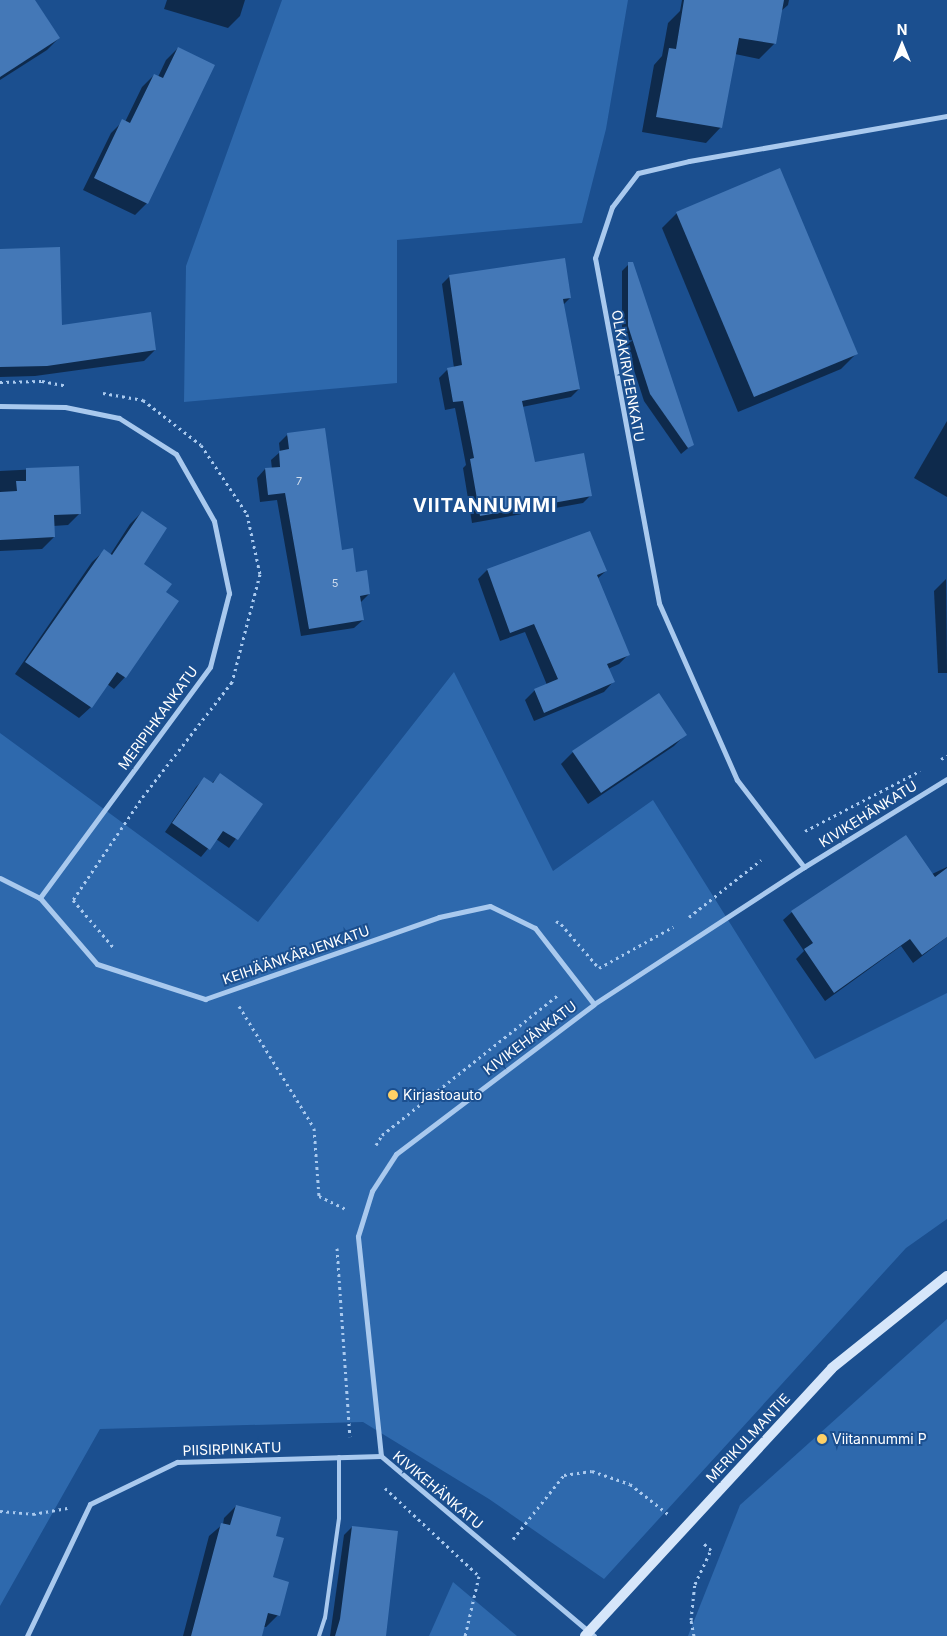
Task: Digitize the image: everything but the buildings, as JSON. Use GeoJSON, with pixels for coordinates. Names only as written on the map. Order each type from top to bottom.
{"type":"FeatureCollection","features":[{"type":"Feature","properties":{"kind":"street","name":"OLKAKIRVEENKATU"},"geometry":{"type":"LineString","coordinates":[[804,867],[737,780],[659,603],[595,258],[612,207],[638,174],[689,161],[947,116]]}},
{"type":"Feature","properties":{"kind":"street","name":"MERIPIHKANKATU"},"geometry":{"type":"LineString","coordinates":[[0,406],[65,407],[119,418],[176,454],[214,521],[228,593],[210,667],[40,898]]}},
{"type":"Feature","properties":{"kind":"street","name":"KIVIKEHÄNKATU"},"geometry":{"type":"LineString","coordinates":[[589,1634],[381,1456],[358,1236],[372,1191],[396,1154],[594,1004],[804,867],[947,779]]}},
{"type":"Feature","properties":{"kind":"street","name":"KEIHÄÄNKÄRJENKATU"},"geometry":{"type":"LineString","coordinates":[[0,878],[40,898],[97,964],[205,999],[439,916],[490,906],[536,928],[594,1004]]}},
{"type":"Feature","properties":{"kind":"street","name":"MERIKULMANTIE"},"geometry":{"type":"LineString","coordinates":[[589,1634],[684,1526],[832,1368],[947,1276]]}},
{"type":"Feature","properties":{"kind":"street","name":"PIISIRPINKATU"},"geometry":{"type":"LineString","coordinates":[[90,1504],[177,1462],[381,1456]]}},
{"type":"Feature","properties":{"kind":"street"},"geometry":{"type":"LineString","coordinates":[[26,1636],[90,1504]]}},
{"type":"Feature","properties":{"kind":"lane"},"geometry":{"type":"LineString","coordinates":[[319,1636],[324,1618],[339,1518],[340,1457]]}},
{"type":"Feature","properties":{"kind":"path"},"geometry":{"type":"LineString","coordinates":[[0,382],[42,381],[70,386]]}},
{"type":"Feature","properties":{"kind":"path"},"geometry":{"type":"LineString","coordinates":[[97,392],[143,400],[201,445],[247,514],[260,574],[232,682],[144,795],[73,900],[116,950]]}},
{"type":"Feature","properties":{"kind":"path"},"geometry":{"type":"LineString","coordinates":[[939,760],[947,756]]}},
{"type":"Feature","properties":{"kind":"path"},"geometry":{"type":"LineString","coordinates":[[805,831],[922,769]]}},
{"type":"Feature","properties":{"kind":"path"},"geometry":{"type":"LineString","coordinates":[[552,919],[561,924],[599,968],[682,922],[761,860]]}},
{"type":"Feature","properties":{"kind":"path"},"geometry":{"type":"LineString","coordinates":[[230,991],[314,1128],[319,1196],[346,1209]]}},
{"type":"Feature","properties":{"kind":"path"},"geometry":{"type":"LineString","coordinates":[[374,1149],[382,1134],[558,995]]}},
{"type":"Feature","properties":{"kind":"path"},"geometry":{"type":"LineString","coordinates":[[344,1216],[349,1202]]}},
{"type":"Feature","properties":{"kind":"path"},"geometry":{"type":"LineString","coordinates":[[337,1238],[350,1437]]}},
{"type":"Feature","properties":{"kind":"path"},"geometry":{"type":"LineString","coordinates":[[513,1539],[564,1476],[592,1471],[630,1484],[684,1526],[711,1550],[695,1584],[691,1620],[694,1636]]}},
{"type":"Feature","properties":{"kind":"path"},"geometry":{"type":"LineString","coordinates":[[385,1488],[479,1576],[465,1636]]}},
{"type":"Feature","properties":{"kind":"path"},"geometry":{"type":"LineString","coordinates":[[0,1511],[32,1514],[90,1504]]}},
{"type":"Feature","properties":{"kind":"shaded area"},"geometry":{"type":"Polygon","coordinates":[[[282,0],[628,0],[606,129],[582,223],[397,240],[397,383],[184,402],[186,266],[282,0]]]}},
{"type":"Feature","properties":{"kind":"shaded area"},"geometry":{"type":"Polygon","coordinates":[[[454,672],[553,871],[653,800],[815,1059],[947,993],[947,1219],[906,1248],[604,1579],[489,1499],[363,1422],[100,1429],[0,1606],[0,733],[258,922],[454,672]]]}},
{"type":"Feature","properties":{"kind":"shaded area"},"geometry":{"type":"Polygon","coordinates":[[[947,1319],[947,1636],[688,1636],[740,1505],[947,1319]]]}},
{"type":"Feature","properties":{"kind":"shaded area"},"geometry":{"type":"Polygon","coordinates":[[[453,1582],[517,1636],[429,1636],[453,1582]]]}},
{"type":"Feature","properties":{"kind":"place","name":"Kirjastoauto"},"geometry":{"type":"Point","coordinates":[393,1095]}},
{"type":"Feature","properties":{"kind":"place","name":"Viitannummi P"},"geometry":{"type":"Point","coordinates":[822,1439]}},
{"type":"Feature","properties":{"kind":"district","name":"VIITANNUMMI"},"geometry":{"type":"Point","coordinates":[485,506]}}]}
